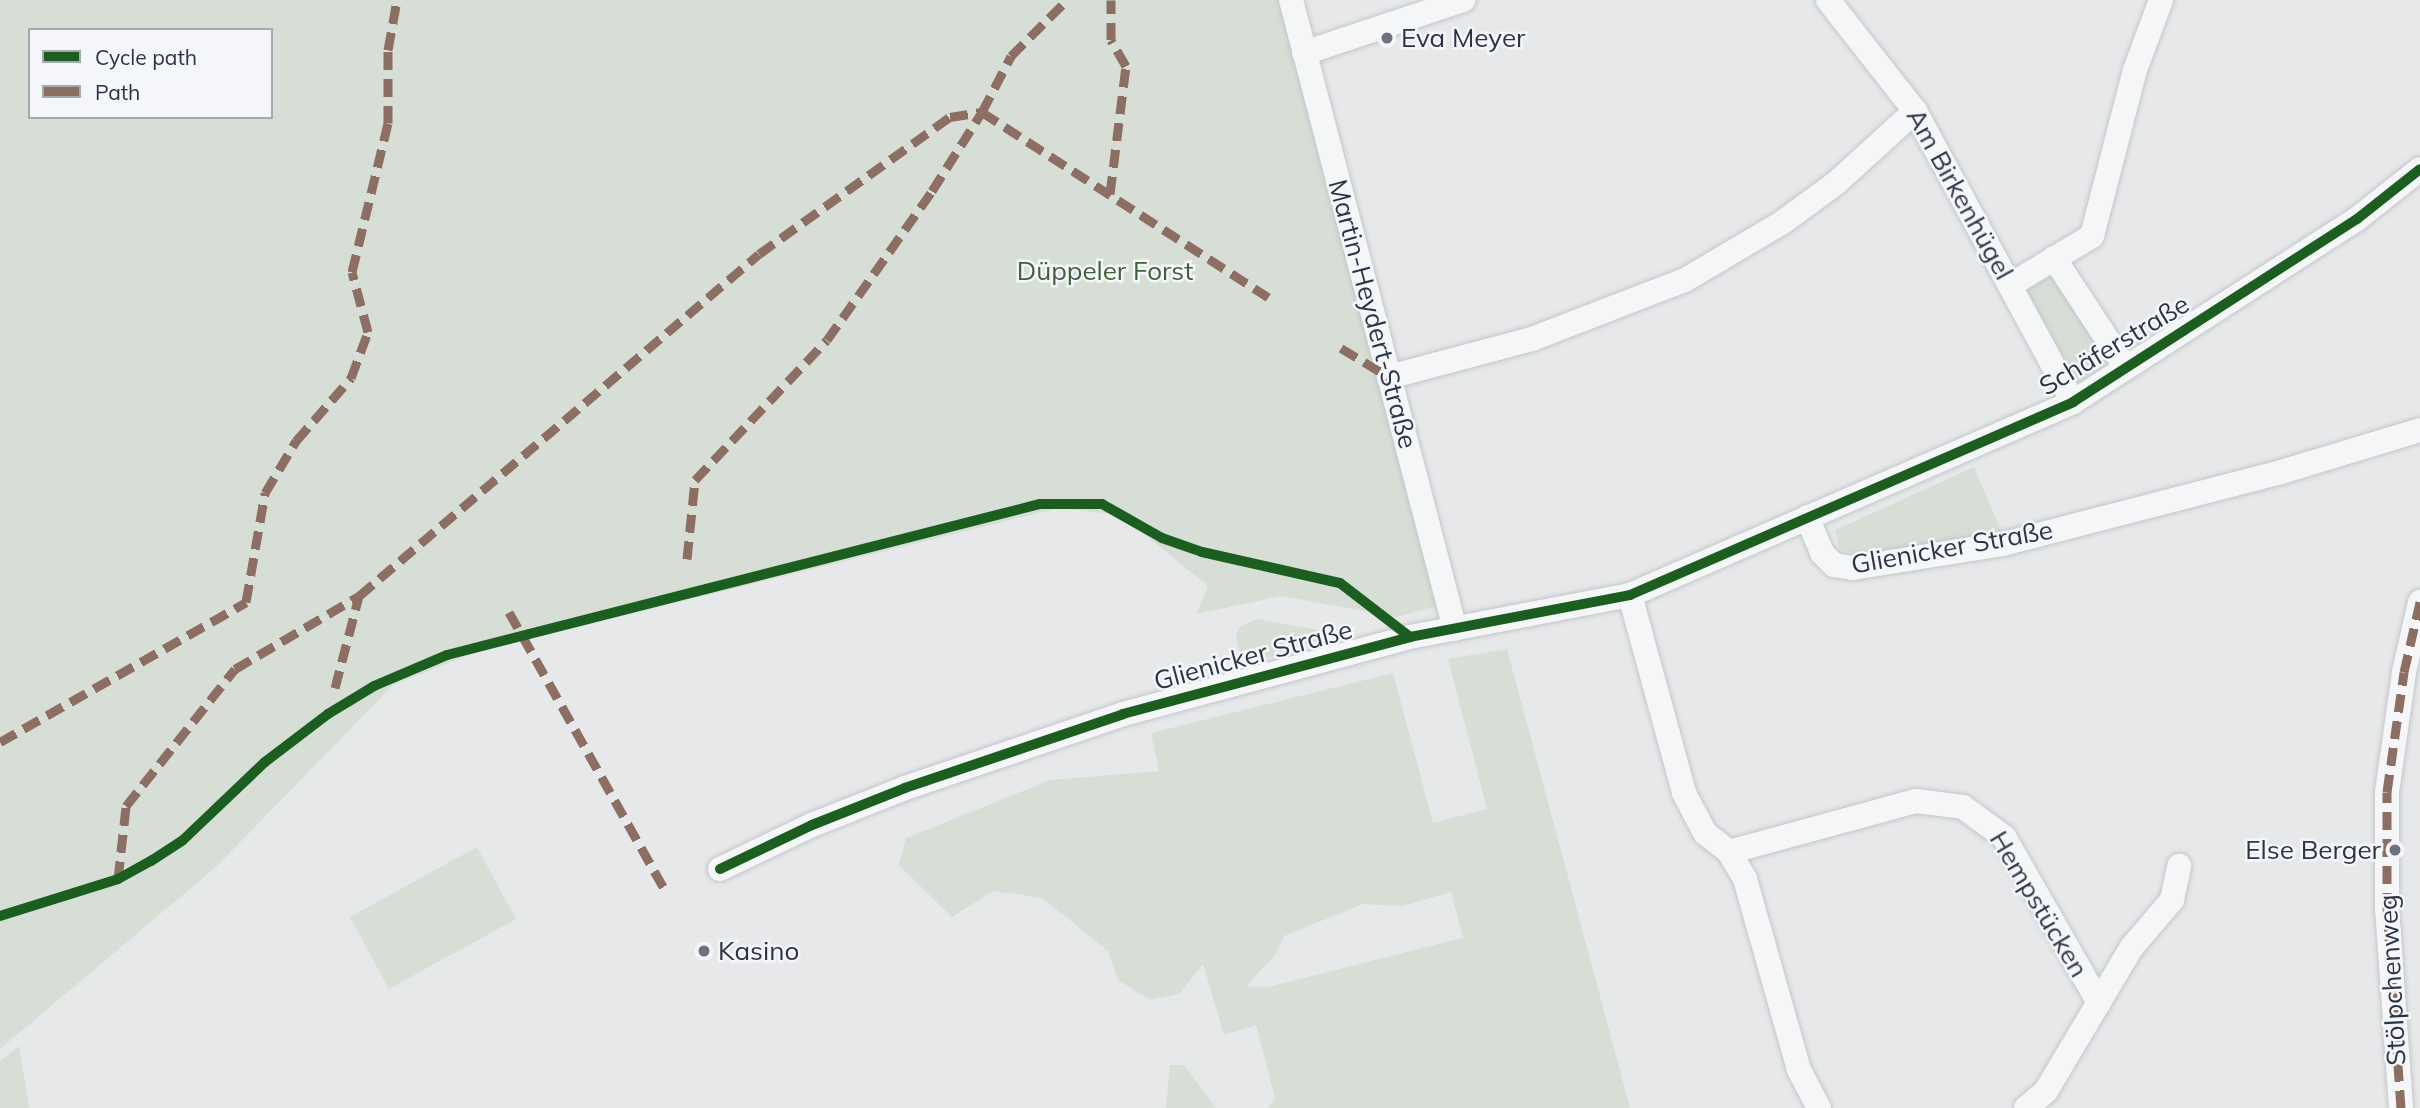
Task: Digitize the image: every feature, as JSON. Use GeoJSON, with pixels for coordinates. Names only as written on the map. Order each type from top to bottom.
{"type":"FeatureCollection","features":[{"type":"Feature","properties":{"kind":"street","name":"Martin-Heydert-Straße"},"geometry":{"type":"LineString","coordinates":[[1290,0],[1455,629]]}},
{"type":"Feature","properties":{"kind":"street"},"geometry":{"type":"LineString","coordinates":[[1304,52],[1463,0]]}},
{"type":"Feature","properties":{"kind":"street","name":"Am Birkenhügel"},"geometry":{"type":"LineString","coordinates":[[1828,0],[1867,43],[1915,111],[2012,284],[2073,401]]}},
{"type":"Feature","properties":{"kind":"street"},"geometry":{"type":"LineString","coordinates":[[2012,284],[2092,236],[2135,70],[2161,0]]}},
{"type":"Feature","properties":{"kind":"street"},"geometry":{"type":"LineString","coordinates":[[1389,377],[1532,339],[1685,280],[1783,222],[1826,191],[1915,111]]}},
{"type":"Feature","properties":{"kind":"street","name":"Schäferstraße"},"geometry":{"type":"LineString","coordinates":[[1807,517],[2073,401],[2357,219],[2420,169]]}},
{"type":"Feature","properties":{"kind":"street"},"geometry":{"type":"LineString","coordinates":[[2054,258],[2126,368]]}},
{"type":"Feature","properties":{"kind":"street","name":"Glienicker Straße"},"geometry":{"type":"LineString","coordinates":[[720,869],[812,825],[905,788],[1123,715],[1455,629],[1630,595],[1807,517],[1822,553],[1834,565],[1853,568],[2003,544],[2281,472],[2420,430]]}},
{"type":"Feature","properties":{"kind":"street"},"geometry":{"type":"LineString","coordinates":[[1630,595],[1684,793],[1704,833],[1730,852],[1745,880],[1799,1070],[1819,1108]]}},
{"type":"Feature","properties":{"kind":"street","name":"Stölpchenweg"},"geometry":{"type":"LineString","coordinates":[[2401,1108],[2387,910],[2386,792],[2404,672],[2420,602]]}},
{"type":"Feature","properties":{"kind":"street","name":"Hempstücken"},"geometry":{"type":"LineString","coordinates":[[1730,852],[1916,801],[1963,807],[2004,837],[2099,1003]]}},
{"type":"Feature","properties":{"kind":"street"},"geometry":{"type":"LineString","coordinates":[[2026,1108],[2046,1091],[2132,947],[2172,900],[2179,866]]}},
{"type":"Feature","properties":{"kind":"green space","name":"Düppeler Forst"},"geometry":{"type":"Polygon","coordinates":[[[0,0],[1281,0],[1438,606],[1396,617],[1282,596],[1196,614],[1208,586],[1143,533],[1112,514],[1059,508],[477,652],[393,685],[217,866],[0,1049],[0,0]]]}},
{"type":"Feature","properties":{"kind":"green space"},"geometry":{"type":"Polygon","coordinates":[[[2051,268],[2112,361],[2073,385],[2024,287],[2051,268]]]}},
{"type":"Feature","properties":{"kind":"green space"},"geometry":{"type":"Polygon","coordinates":[[[1974,467],[2002,533],[1857,555],[1839,548],[1835,530],[1974,467]]]}},
{"type":"Feature","properties":{"kind":"green space"},"geometry":{"type":"Polygon","coordinates":[[[1257,619],[1339,634],[1255,662],[1240,654],[1236,636],[1240,627],[1257,619]]]}},
{"type":"Feature","properties":{"kind":"green space"},"geometry":{"type":"Polygon","coordinates":[[[1507,649],[1630,1108],[1268,1108],[1275,1098],[1256,1025],[1224,1035],[1203,964],[1179,994],[1150,1000],[1118,980],[1108,951],[1042,898],[993,891],[952,917],[899,865],[906,838],[1050,780],[1159,771],[1151,733],[1393,673],[1433,823],[1487,809],[1448,659],[1507,649]],[[1451,892],[1402,906],[1363,904],[1284,936],[1276,954],[1246,986],[1268,987],[1463,938],[1451,892]]]}},
{"type":"Feature","properties":{"kind":"green space"},"geometry":{"type":"Polygon","coordinates":[[[477,847],[516,919],[389,989],[350,917],[477,847]]]}},
{"type":"Feature","properties":{"kind":"green space"},"geometry":{"type":"Polygon","coordinates":[[[19,1046],[29,1108],[0,1108],[0,1061],[19,1046]]]}},
{"type":"Feature","properties":{"kind":"green space"},"geometry":{"type":"Polygon","coordinates":[[[1170,1065],[1184,1065],[1216,1108],[1166,1108],[1170,1065]]]}},
{"type":"Feature","properties":{"kind":"marked path"},"geometry":{"type":"LineString","coordinates":[[0,742],[246,602],[265,493],[296,441],[351,378],[368,332],[352,272],[388,123],[388,50],[397,0]]}},
{"type":"Feature","properties":{"kind":"marked path"},"geometry":{"type":"LineString","coordinates":[[687,559],[695,480],[827,340],[932,191],[982,112],[1011,56],[1067,0]]}},
{"type":"Feature","properties":{"kind":"marked path"},"geometry":{"type":"LineString","coordinates":[[1110,194],[1126,66],[1111,40],[1111,0]]}},
{"type":"Feature","properties":{"kind":"marked path"},"geometry":{"type":"LineString","coordinates":[[335,688],[359,596],[759,254],[950,117],[982,112],[1268,297]]}},
{"type":"Feature","properties":{"kind":"marked path"},"geometry":{"type":"LineString","coordinates":[[1341,348],[1389,377]]}},
{"type":"Feature","properties":{"kind":"marked path"},"geometry":{"type":"LineString","coordinates":[[118,879],[126,806],[235,669],[359,596]]}},
{"type":"Feature","properties":{"kind":"marked path"},"geometry":{"type":"LineString","coordinates":[[2401,1108],[2387,910],[2387,792],[2404,672],[2420,602]]}},
{"type":"Feature","properties":{"kind":"marked path"},"geometry":{"type":"LineString","coordinates":[[509,612],[666,892]]}},
{"type":"Feature","properties":{"kind":"cycle path"},"geometry":{"type":"LineString","coordinates":[[720,869],[812,825],[905,788],[1123,714],[1410,637],[1630,595],[2073,402],[2357,219],[2420,169]]}},
{"type":"Feature","properties":{"kind":"cycle path"},"geometry":{"type":"LineString","coordinates":[[0,916],[118,879],[151,861],[183,840],[265,762],[328,714],[374,686],[447,655],[1040,504],[1102,504],[1162,538],[1202,552],[1340,583],[1410,637]]}},
{"type":"Feature","properties":{"kind":"place","name":"Eva Meyer"},"geometry":{"type":"Point","coordinates":[1387,38]}},
{"type":"Feature","properties":{"kind":"place","name":"Else Berger"},"geometry":{"type":"Point","coordinates":[2395,850]}},
{"type":"Feature","properties":{"kind":"place","name":"Kasino"},"geometry":{"type":"Point","coordinates":[704,951]}}]}
